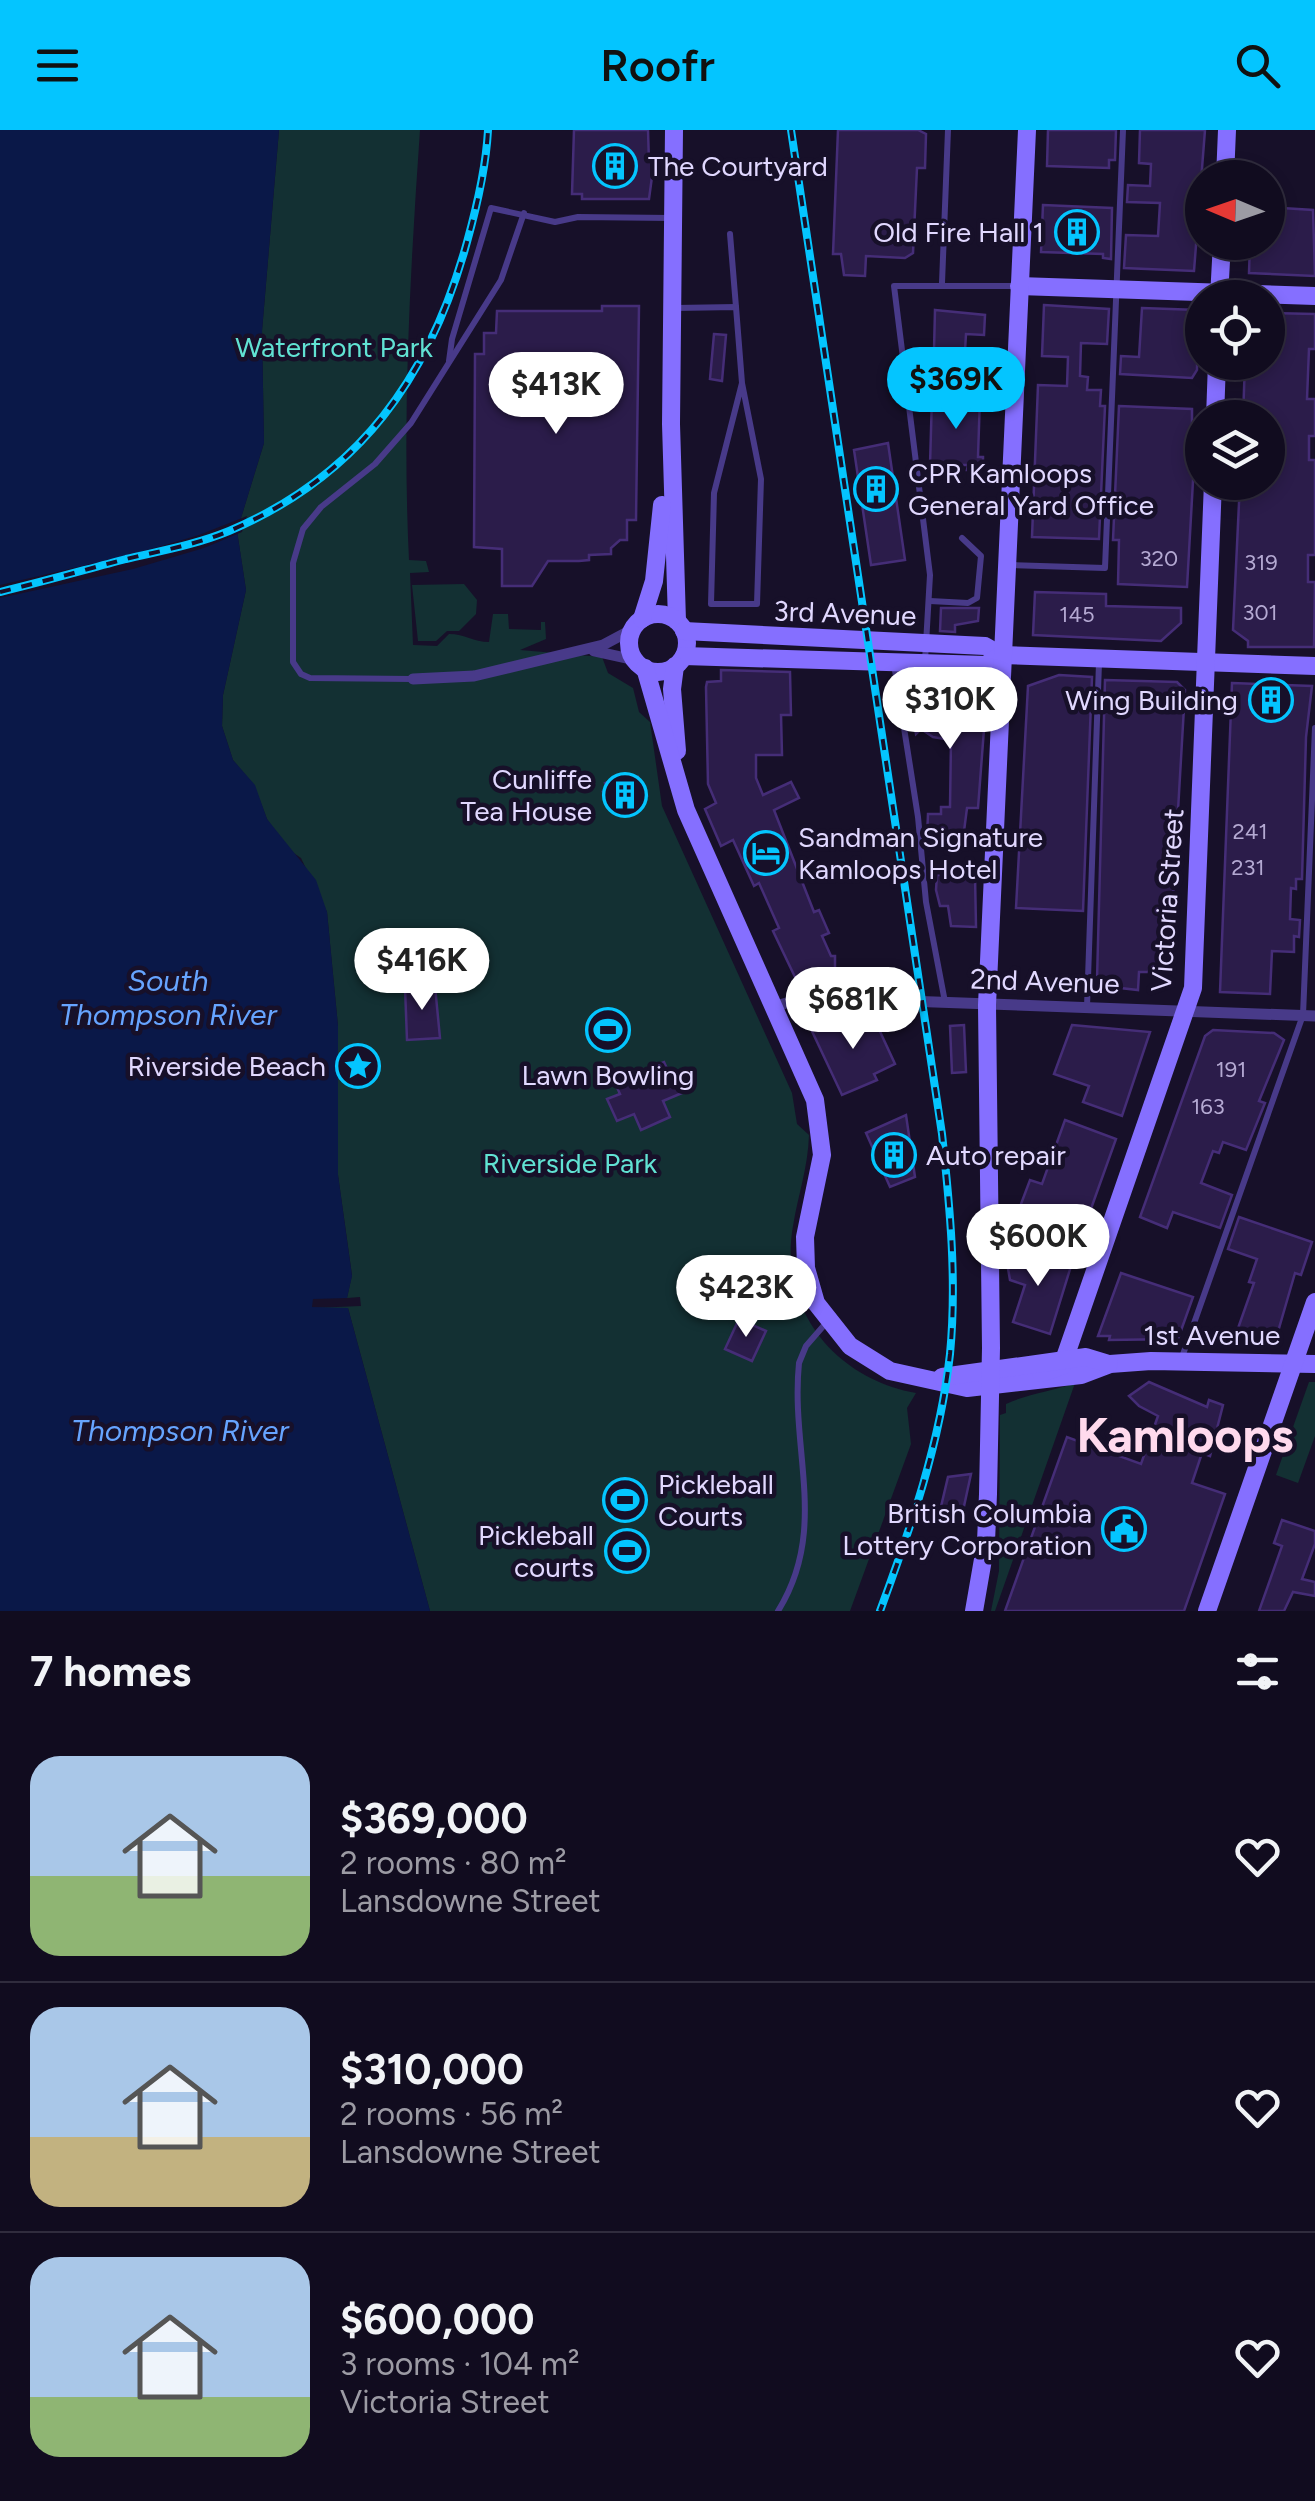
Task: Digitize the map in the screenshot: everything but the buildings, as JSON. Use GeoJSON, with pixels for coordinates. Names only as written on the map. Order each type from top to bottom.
{"type":"FeatureCollection","features":[{"type":"Feature","properties":{"kind":"street"},"geometry":{"type":"LineString","coordinates":[[674,130],[671,424],[680,626],[672,700],[681,797]]}},
{"type":"Feature","properties":{"kind":"street"},"geometry":{"type":"LineString","coordinates":[[974,1611],[986,1542],[990,1378],[987,1005],[1027,130]]}},
{"type":"Feature","properties":{"kind":"street"},"geometry":{"type":"LineString","coordinates":[[1226,160],[1227,130]]}},
{"type":"Feature","properties":{"kind":"street"},"geometry":{"type":"LineString","coordinates":[[1019,286],[1185,294]]}},
{"type":"Feature","properties":{"kind":"street"},"geometry":{"type":"LineString","coordinates":[[1285,296],[1315,296]]}},
{"type":"Feature","properties":{"kind":"street"},"geometry":{"type":"LineString","coordinates":[[671,424],[654,581],[630,645],[640,664],[681,797],[776,1006],[819,1116],[822,1155],[804,1257],[813,1295],[850,1346],[890,1371],[967,1388],[990,1378]]}},
{"type":"Feature","properties":{"kind":"street","name":"Victoria Street"},"geometry":{"type":"LineString","coordinates":[[1063,1360],[1193,988],[1212,500]]}},
{"type":"Feature","properties":{"kind":"street"},"geometry":{"type":"LineString","coordinates":[[413,679],[466,678],[585,650],[656,614],[680,626]]}},
{"type":"Feature","properties":{"kind":"street","name":"3rd Avenue"},"geometry":{"type":"LineString","coordinates":[[680,626],[699,635],[925,653]]}},
{"type":"Feature","properties":{"kind":"street","name":"3rd Avenue"},"geometry":{"type":"LineString","coordinates":[[679,661],[894,661],[986,646],[1002,655],[1315,666]]}},
{"type":"Feature","properties":{"kind":"street"},"geometry":{"type":"LineString","coordinates":[[585,650],[660,672],[679,661]]}},
{"type":"Feature","properties":{"kind":"street","name":"2nd Avenue"},"geometry":{"type":"LineString","coordinates":[[776,1006],[808,998],[1309,1015]]}},
{"type":"Feature","properties":{"kind":"street"},"geometry":{"type":"LineString","coordinates":[[1207,1611],[1315,1302]]}},
{"type":"Feature","properties":{"kind":"street","name":"1st Avenue"},"geometry":{"type":"LineString","coordinates":[[990,1378],[1086,1358],[1110,1364],[1315,1364]]}},
{"type":"Feature","properties":{"kind":"street"},"geometry":{"type":"LineString","coordinates":[[1017,1380],[1056,1371],[1063,1360]]}},
{"type":"Feature","properties":{"kind":"street","name":"1st Avenue"},"geometry":{"type":"LineString","coordinates":[[990,1378],[1081,1375],[1110,1364]]}},
{"type":"Feature","properties":{"kind":"lane"},"geometry":{"type":"LineString","coordinates":[[942,283],[948,130]]}},
{"type":"Feature","properties":{"kind":"lane"},"geometry":{"type":"LineString","coordinates":[[1006,565],[1105,568],[1123,130]]}},
{"type":"Feature","properties":{"kind":"lane"},"geometry":{"type":"LineString","coordinates":[[449,364],[452,338],[479,259],[491,208],[559,222],[578,217],[674,218]]}},
{"type":"Feature","properties":{"kind":"lane"},"geometry":{"type":"LineString","coordinates":[[413,679],[310,678],[298,671],[293,662],[294,556],[303,530],[314,514],[390,450],[449,364],[501,280],[524,214]]}},
{"type":"Feature","properties":{"kind":"lane"},"geometry":{"type":"LineString","coordinates":[[730,234],[742,383],[761,479],[757,604],[710,604],[714,493],[742,383]]}},
{"type":"Feature","properties":{"kind":"lane"},"geometry":{"type":"LineString","coordinates":[[925,653],[930,600],[926,532],[904,388],[894,286],[1019,286]]}},
{"type":"Feature","properties":{"kind":"lane"},"geometry":{"type":"LineString","coordinates":[[674,308],[736,306]]}},
{"type":"Feature","properties":{"kind":"lane"},"geometry":{"type":"LineString","coordinates":[[904,388],[976,390],[984,381],[984,371],[978,364]]}},
{"type":"Feature","properties":{"kind":"lane"},"geometry":{"type":"LineString","coordinates":[[930,600],[968,603],[978,598],[980,556],[962,538]]}},
{"type":"Feature","properties":{"kind":"lane"},"geometry":{"type":"LineString","coordinates":[[1087,1007],[1100,658]]}},
{"type":"Feature","properties":{"kind":"lane"},"geometry":{"type":"LineString","coordinates":[[894,661],[918,817],[926,902],[945,1003]]}},
{"type":"Feature","properties":{"kind":"lane"},"geometry":{"type":"LineString","coordinates":[[1181,1361],[1309,1015],[1315,728]]}},
{"type":"Feature","properties":{"kind":"lane"},"geometry":{"type":"LineString","coordinates":[[778,1611],[796,1578],[806,1539],[799,1363],[806,1346],[828,1320]]}},
{"type":"Feature","properties":{"kind":"green space","name":"Riverside Park"},"geometry":{"type":"Polygon","coordinates":[[[279,130],[420,130],[408,345],[407,506],[409,560],[426,561],[429,572],[410,573],[413,645],[437,646],[449,634],[489,642],[493,614],[508,614],[509,629],[541,630],[541,622],[545,622],[546,639],[520,650],[602,657],[608,673],[633,688],[639,712],[650,722],[662,806],[792,1093],[797,1124],[809,1135],[791,1256],[804,1312],[838,1356],[861,1373],[916,1393],[907,1408],[911,1444],[850,1611],[430,1611],[348,1308],[312,1308],[361,1306],[360,1297],[347,1298],[352,1275],[338,1175],[338,1026],[327,912],[301,858],[288,849],[267,819],[254,785],[233,760],[222,726],[223,695],[246,590],[237,531],[264,443],[262,331],[279,130]]]}},
{"type":"Feature","properties":{"kind":"green space"},"geometry":{"type":"Polygon","coordinates":[[[464,584],[477,600],[476,614],[459,631],[447,631],[436,641],[418,641],[412,585],[464,584]]]}},
{"type":"Feature","properties":{"kind":"green space"},"geometry":{"type":"Polygon","coordinates":[[[1309,1382],[1315,1382],[1315,1436],[1298,1483],[1276,1475],[1309,1382]]]}},
{"type":"Feature","properties":{"kind":"green space"},"geometry":{"type":"Polygon","coordinates":[[[1075,1383],[995,1611],[991,1611],[999,1571],[1000,1415],[1006,1413],[1006,1404],[1075,1383]]]}},
{"type":"Feature","properties":{"kind":"water","name":"South Thompson River"},"geometry":{"type":"Polygon","coordinates":[[[0,130],[279,130],[262,331],[264,443],[237,531],[246,590],[223,695],[222,726],[233,760],[255,785],[267,819],[316,880],[327,912],[338,1026],[338,1175],[352,1276],[347,1298],[313,1299],[312,1307],[348,1308],[430,1611],[0,1611],[0,130]]]}},
{"type":"Feature","properties":{"kind":"pier"},"geometry":{"type":"Polygon","coordinates":[[[247,516],[242,532],[204,548],[133,569],[0,598],[0,585],[134,554],[247,516]]]}},
{"type":"Feature","properties":{"kind":"railway"},"geometry":{"type":"LineString","coordinates":[[0,592],[229,531],[316,482],[352,451],[410,378],[432,336],[471,228],[488,130]]}},
{"type":"Feature","properties":{"kind":"railway"},"geometry":{"type":"LineString","coordinates":[[791,130],[942,1134],[952,1244],[952,1327],[939,1420],[913,1516],[880,1611]]}},
{"type":"Feature","properties":{"kind":"place","name":"The Courtyard"},"geometry":{"type":"Point","coordinates":[615,166]}},
{"type":"Feature","properties":{"kind":"place","name":"Old Fire Hall 1"},"geometry":{"type":"Point","coordinates":[1077,232]}},
{"type":"Feature","properties":{"kind":"place","name":"CPR Kamloops General Yard Office"},"geometry":{"type":"Point","coordinates":[876,489]}},
{"type":"Feature","properties":{"kind":"place","name":"Wing Building"},"geometry":{"type":"Point","coordinates":[1271,700]}},
{"type":"Feature","properties":{"kind":"place","name":"Cunliffe Tea House"},"geometry":{"type":"Point","coordinates":[625,795]}},
{"type":"Feature","properties":{"kind":"place","name":"Sandman Signature Kamloops Hotel"},"geometry":{"type":"Point","coordinates":[766,853]}},
{"type":"Feature","properties":{"kind":"place","name":"Lawn Bowling"},"geometry":{"type":"Point","coordinates":[608,1030]}},
{"type":"Feature","properties":{"kind":"place","name":"Riverside Beach"},"geometry":{"type":"Point","coordinates":[358,1066]}},
{"type":"Feature","properties":{"kind":"place","name":"Auto repair"},"geometry":{"type":"Point","coordinates":[894,1155]}},
{"type":"Feature","properties":{"kind":"place","name":"Pickleball Courts"},"geometry":{"type":"Point","coordinates":[625,1500]}},
{"type":"Feature","properties":{"kind":"place","name":"British Columbia Lottery Corporation"},"geometry":{"type":"Point","coordinates":[1124,1529]}},
{"type":"Feature","properties":{"kind":"place","name":"Pickleball courts"},"geometry":{"type":"Point","coordinates":[627,1551]}},
{"type":"Feature","properties":{"kind":"district","name":"Kamloops"},"geometry":{"type":"Point","coordinates":[1185,1435]}},
{"type":"Feature","properties":{"kind":"park label","name":"Waterfront Park"},"geometry":{"type":"Point","coordinates":[334,347]}},
{"type":"Feature","properties":{"kind":"water label","name":"Thompson River"},"geometry":{"type":"Point","coordinates":[180,1431]}}]}
